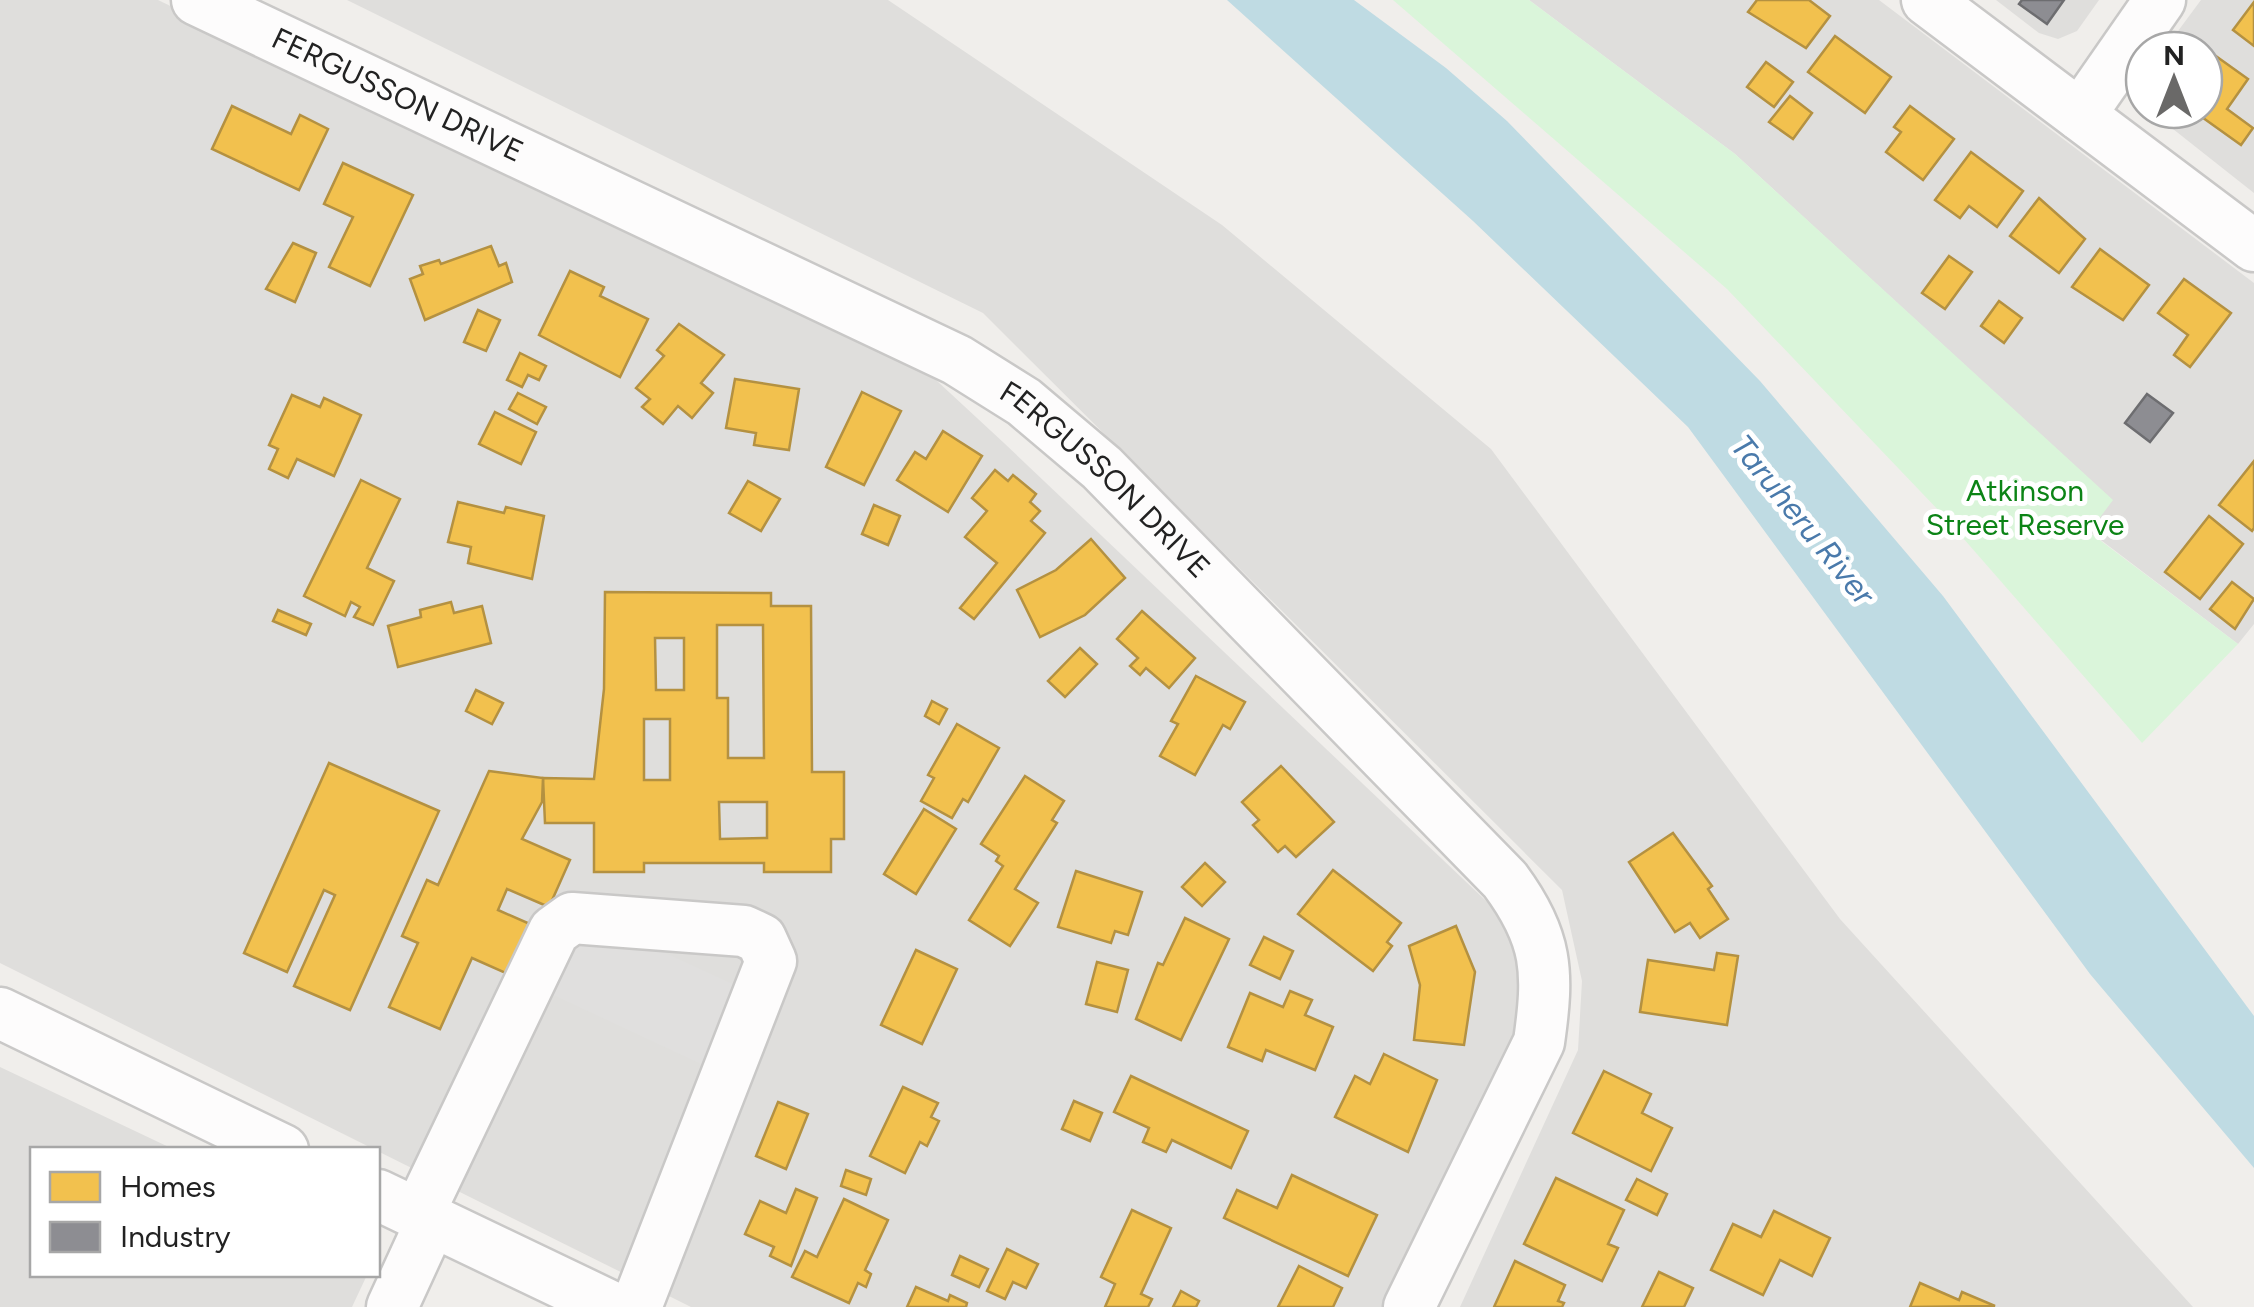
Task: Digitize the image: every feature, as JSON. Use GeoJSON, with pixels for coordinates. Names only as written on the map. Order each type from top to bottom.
{"type":"FeatureCollection","features":[{"type":"Feature","properties":{"kind":"street","name":"FERGUSSON DRIVE"},"geometry":{"type":"LineString","coordinates":[[197,0],[939,352],[1024,402],[1102,468],[1506,880],[1530,914],[1543,947],[1546,994],[1539,1042],[1410,1307]]}},
{"type":"Feature","properties":{"kind":"street"},"geometry":{"type":"LineString","coordinates":[[1927,0],[2254,246]]}},
{"type":"Feature","properties":{"kind":"street"},"geometry":{"type":"LineString","coordinates":[[2080,115],[2160,0]]}},
{"type":"Feature","properties":{"kind":"street"},"geometry":{"type":"LineString","coordinates":[[392,1307],[409,1210],[554,930],[572,918],[744,930],[761,940],[771,961],[636,1307]]}},
{"type":"Feature","properties":{"kind":"street"},"geometry":{"type":"LineString","coordinates":[[0,1013],[277,1147]]}},
{"type":"Feature","properties":{"kind":"street"},"geometry":{"type":"LineString","coordinates":[[409,1210],[612,1307]]}},
{"type":"Feature","properties":{"kind":"shaded area"},"geometry":{"type":"Polygon","coordinates":[[[0,0],[158,0],[923,368],[1502,916],[1522,960],[1529,1035],[1391,1307],[691,1307],[380,1152],[380,1147],[370,1147],[0,963],[0,0]]]}},
{"type":"Feature","properties":{"kind":"shaded area"},"geometry":{"type":"Polygon","coordinates":[[[347,0],[888,0],[1222,225],[1491,449],[1840,919],[2193,1307],[1460,1307],[1578,1050],[1582,981],[1562,890],[983,313],[347,0]]]}},
{"type":"Feature","properties":{"kind":"shaded area"},"geometry":{"type":"Polygon","coordinates":[[[1529,0],[1879,0],[2254,283],[2254,624],[2238,644],[2089,531],[2112,500],[1735,154],[1529,0]]]}},
{"type":"Feature","properties":{"kind":"shaded area"},"geometry":{"type":"Polygon","coordinates":[[[1996,0],[2099,0],[2077,31],[2058,39],[2039,33],[1996,0]]]}},
{"type":"Feature","properties":{"kind":"shaded area"},"geometry":{"type":"Polygon","coordinates":[[[2201,0],[2254,0],[2254,193],[2174,130],[2224,130],[2224,30],[2179,30],[2201,0]]]}},
{"type":"Feature","properties":{"kind":"shaded area"},"geometry":{"type":"Polygon","coordinates":[[[583,915],[752,993],[716,1071],[547,992],[583,915]]]}},
{"type":"Feature","properties":{"kind":"shaded area"},"geometry":{"type":"Polygon","coordinates":[[[0,1067],[169,1147],[30,1147],[30,1277],[366,1277],[352,1307],[0,1307],[0,1067]]]}},
{"type":"Feature","properties":{"kind":"green space","name":"Atkinson Street Reserve"},"geometry":{"type":"Polygon","coordinates":[[[1393,0],[1529,0],[1735,154],[2113,500],[2089,532],[2238,644],[2142,743],[1942,514],[1727,289],[1393,0]]]}},
{"type":"Feature","properties":{"kind":"water","name":"Taruheru River"},"geometry":{"type":"Polygon","coordinates":[[[1227,0],[1354,0],[1446,68],[1507,121],[1760,381],[1943,596],[2254,1016],[2254,1168],[2090,974],[1688,427],[1473,221],[1227,0]]]}},
{"type":"Feature","properties":{"kind":"building: Homes"},"geometry":{"type":"Polygon","coordinates":[[[1757,0],[1809,0],[1830,16],[1806,48],[1748,12],[1757,0]]]}},
{"type":"Feature","properties":{"kind":"building: Homes"},"geometry":{"type":"Polygon","coordinates":[[[2254,2],[2254,46],[2233,30],[2254,2]]]}},
{"type":"Feature","properties":{"kind":"building: Homes"},"geometry":{"type":"Polygon","coordinates":[[[1835,36],[1891,77],[1865,113],[1808,72],[1835,36]]]}},
{"type":"Feature","properties":{"kind":"building: Homes"},"geometry":{"type":"Polygon","coordinates":[[[1766,62],[1793,82],[1774,107],[1747,87],[1766,62]]]}},
{"type":"Feature","properties":{"kind":"building: Homes"},"geometry":{"type":"Polygon","coordinates":[[[2224,62],[2248,79],[2227,109],[2253,128],[2241,145],[2220,130],[2224,130],[2224,62]]]}},
{"type":"Feature","properties":{"kind":"building: Homes"},"geometry":{"type":"Polygon","coordinates":[[[1790,96],[1812,113],[1793,139],[1769,122],[1790,96]]]}},
{"type":"Feature","properties":{"kind":"building: Homes"},"geometry":{"type":"Polygon","coordinates":[[[232,106],[291,134],[300,115],[328,129],[299,190],[212,149],[232,106]]]}},
{"type":"Feature","properties":{"kind":"building: Homes"},"geometry":{"type":"Polygon","coordinates":[[[1910,106],[1954,139],[1923,180],[1886,152],[1901,132],[1894,127],[1910,106]]]}},
{"type":"Feature","properties":{"kind":"building: Homes"},"geometry":{"type":"Polygon","coordinates":[[[1971,152],[2023,191],[1997,227],[1969,206],[1960,218],[1935,200],[1971,152]]]}},
{"type":"Feature","properties":{"kind":"building: Homes"},"geometry":{"type":"Polygon","coordinates":[[[343,163],[413,195],[370,286],[329,267],[353,217],[324,204],[343,163]]]}},
{"type":"Feature","properties":{"kind":"building: Homes"},"geometry":{"type":"Polygon","coordinates":[[[2039,198],[2085,239],[2059,273],[2010,236],[2039,198]]]}},
{"type":"Feature","properties":{"kind":"building: Homes"},"geometry":{"type":"Polygon","coordinates":[[[293,243],[316,253],[295,302],[266,289],[293,243]]]}},
{"type":"Feature","properties":{"kind":"building: Homes"},"geometry":{"type":"Polygon","coordinates":[[[491,246],[499,266],[506,263],[512,282],[425,320],[410,279],[423,274],[420,266],[439,260],[441,264],[491,246]]]}},
{"type":"Feature","properties":{"kind":"building: Homes"},"geometry":{"type":"Polygon","coordinates":[[[2100,249],[2149,285],[2123,320],[2072,287],[2100,249]]]}},
{"type":"Feature","properties":{"kind":"building: Homes"},"geometry":{"type":"Polygon","coordinates":[[[1949,256],[1972,272],[1945,309],[1922,293],[1949,256]]]}},
{"type":"Feature","properties":{"kind":"building: Homes"},"geometry":{"type":"Polygon","coordinates":[[[570,271],[604,287],[600,296],[648,319],[620,377],[539,335],[570,271]]]}},
{"type":"Feature","properties":{"kind":"building: Homes"},"geometry":{"type":"Polygon","coordinates":[[[2184,279],[2231,313],[2190,367],[2174,355],[2188,335],[2158,313],[2184,279]]]}},
{"type":"Feature","properties":{"kind":"building: Homes"},"geometry":{"type":"Polygon","coordinates":[[[1999,301],[2022,318],[2004,343],[1981,326],[1999,301]]]}},
{"type":"Feature","properties":{"kind":"building: Homes"},"geometry":{"type":"Polygon","coordinates":[[[478,310],[500,320],[486,351],[464,342],[478,310]]]}},
{"type":"Feature","properties":{"kind":"building: Homes"},"geometry":{"type":"Polygon","coordinates":[[[679,324],[724,355],[701,383],[713,393],[692,418],[678,406],[663,424],[642,407],[650,399],[636,388],[664,356],[657,350],[679,324]]]}},
{"type":"Feature","properties":{"kind":"building: Homes"},"geometry":{"type":"Polygon","coordinates":[[[520,353],[546,366],[539,380],[528,375],[522,387],[507,380],[520,353]]]}},
{"type":"Feature","properties":{"kind":"building: Homes"},"geometry":{"type":"Polygon","coordinates":[[[735,379],[799,389],[789,450],[754,445],[756,433],[726,428],[735,379]]]}},
{"type":"Feature","properties":{"kind":"building: Homes"},"geometry":{"type":"Polygon","coordinates":[[[862,392],[901,411],[864,485],[826,467],[862,392]]]}},
{"type":"Feature","properties":{"kind":"building: Homes"},"geometry":{"type":"Polygon","coordinates":[[[518,393],[546,407],[537,424],[509,409],[518,393]]]}},
{"type":"Feature","properties":{"kind":"building: Homes"},"geometry":{"type":"Polygon","coordinates":[[[292,395],[320,407],[324,398],[361,415],[334,476],[297,459],[288,478],[269,469],[278,449],[269,445],[292,395]]]}},
{"type":"Feature","properties":{"kind":"building: Homes"},"geometry":{"type":"Polygon","coordinates":[[[495,412],[536,432],[521,464],[479,444],[495,412]]]}},
{"type":"Feature","properties":{"kind":"building: Homes"},"geometry":{"type":"Polygon","coordinates":[[[943,431],[982,456],[948,512],[897,480],[915,452],[926,459],[943,431]]]}},
{"type":"Feature","properties":{"kind":"building: Homes"},"geometry":{"type":"Polygon","coordinates":[[[2254,461],[2254,528],[2252,531],[2219,505],[2254,461]]]}},
{"type":"Feature","properties":{"kind":"building: Homes"},"geometry":{"type":"Polygon","coordinates":[[[995,470],[1008,481],[1013,475],[1036,494],[1030,502],[1040,511],[1031,521],[1045,533],[974,619],[960,608],[997,563],[965,537],[987,511],[972,498],[995,470]]]}},
{"type":"Feature","properties":{"kind":"building: Homes"},"geometry":{"type":"Polygon","coordinates":[[[361,480],[400,499],[367,568],[394,581],[373,625],[354,617],[360,607],[351,602],[345,616],[304,596],[361,480]]]}},
{"type":"Feature","properties":{"kind":"building: Homes"},"geometry":{"type":"Polygon","coordinates":[[[748,481],[780,499],[761,531],[729,513],[748,481]]]}},
{"type":"Feature","properties":{"kind":"building: Homes"},"geometry":{"type":"Polygon","coordinates":[[[458,502],[504,513],[506,507],[544,516],[532,579],[468,563],[471,547],[448,542],[458,502]]]}},
{"type":"Feature","properties":{"kind":"building: Homes"},"geometry":{"type":"Polygon","coordinates":[[[874,505],[900,516],[888,545],[862,534],[874,505]]]}},
{"type":"Feature","properties":{"kind":"building: Homes"},"geometry":{"type":"Polygon","coordinates":[[[2209,516],[2243,544],[2200,599],[2165,572],[2209,516]]]}},
{"type":"Feature","properties":{"kind":"building: Homes"},"geometry":{"type":"Polygon","coordinates":[[[1091,539],[1125,578],[1085,615],[1040,637],[1017,590],[1056,570],[1091,539]]]}},
{"type":"Feature","properties":{"kind":"building: Homes"},"geometry":{"type":"Polygon","coordinates":[[[2232,582],[2254,599],[2235,629],[2210,609],[2232,582]]]}},
{"type":"Feature","properties":{"kind":"building: Homes"},"geometry":{"type":"Polygon","coordinates":[[[605,592],[771,593],[771,606],[811,606],[812,772],[844,772],[844,839],[831,839],[831,872],[764,872],[764,863],[644,863],[644,872],[594,872],[594,823],[545,823],[543,778],[594,779],[604,689],[605,592]],[[717,625],[717,698],[728,698],[728,758],[764,758],[763,625],[717,625]],[[655,638],[656,690],[684,690],[684,638],[655,638]],[[644,719],[644,780],[670,780],[670,719],[644,719]],[[719,802],[720,839],[767,838],[767,802],[719,802]]]}},
{"type":"Feature","properties":{"kind":"building: Homes"},"geometry":{"type":"Polygon","coordinates":[[[451,602],[454,613],[482,606],[491,643],[398,667],[388,626],[421,617],[420,610],[451,602]]]}},
{"type":"Feature","properties":{"kind":"building: Homes"},"geometry":{"type":"Polygon","coordinates":[[[278,610],[311,624],[306,635],[273,621],[278,610]]]}},
{"type":"Feature","properties":{"kind":"building: Homes"},"geometry":{"type":"Polygon","coordinates":[[[1142,611],[1195,658],[1169,688],[1146,668],[1140,675],[1130,666],[1138,658],[1117,639],[1142,611]]]}},
{"type":"Feature","properties":{"kind":"building: Homes"},"geometry":{"type":"Polygon","coordinates":[[[1080,648],[1097,664],[1065,697],[1048,681],[1080,648]]]}},
{"type":"Feature","properties":{"kind":"building: Homes"},"geometry":{"type":"Polygon","coordinates":[[[1196,676],[1245,702],[1230,729],[1223,725],[1195,775],[1160,756],[1178,724],[1171,721],[1196,676]]]}},
{"type":"Feature","properties":{"kind":"building: Homes"},"geometry":{"type":"Polygon","coordinates":[[[476,690],[503,703],[492,724],[466,711],[476,690]]]}},
{"type":"Feature","properties":{"kind":"building: Homes"},"geometry":{"type":"Polygon","coordinates":[[[932,701],[947,709],[939,724],[925,716],[932,701]]]}},
{"type":"Feature","properties":{"kind":"building: Homes"},"geometry":{"type":"Polygon","coordinates":[[[957,724],[999,748],[968,802],[963,799],[952,818],[921,801],[934,778],[928,775],[957,724]]]}},
{"type":"Feature","properties":{"kind":"building: Homes"},"geometry":{"type":"Polygon","coordinates":[[[329,763],[439,811],[350,1010],[294,986],[335,895],[324,890],[287,972],[244,953],[329,763]]]}},
{"type":"Feature","properties":{"kind":"building: Homes"},"geometry":{"type":"Polygon","coordinates":[[[1281,766],[1334,822],[1296,857],[1285,846],[1278,852],[1253,825],[1259,820],[1242,802],[1281,766]]]}},
{"type":"Feature","properties":{"kind":"building: Homes"},"geometry":{"type":"Polygon","coordinates":[[[489,771],[543,778],[542,802],[522,839],[570,860],[549,907],[507,889],[498,910],[539,928],[517,978],[472,958],[440,1029],[389,1007],[418,943],[402,936],[427,880],[438,885],[489,771]]]}},
{"type":"Feature","properties":{"kind":"building: Homes"},"geometry":{"type":"Polygon","coordinates":[[[1025,776],[1064,801],[1052,820],[1057,823],[1015,889],[1038,903],[1010,946],[969,920],[1003,866],[996,861],[999,856],[981,844],[1025,776]]]}},
{"type":"Feature","properties":{"kind":"building: Homes"},"geometry":{"type":"Polygon","coordinates":[[[924,809],[956,829],[916,894],[884,874],[924,809]]]}},
{"type":"Feature","properties":{"kind":"building: Homes"},"geometry":{"type":"Polygon","coordinates":[[[1673,833],[1712,886],[1708,889],[1728,919],[1700,938],[1690,923],[1675,932],[1629,862],[1673,833]]]}},
{"type":"Feature","properties":{"kind":"building: Homes"},"geometry":{"type":"Polygon","coordinates":[[[1205,863],[1225,882],[1202,906],[1182,887],[1205,863]]]}},
{"type":"Feature","properties":{"kind":"building: Homes"},"geometry":{"type":"Polygon","coordinates":[[[1333,870],[1401,923],[1387,942],[1392,946],[1373,971],[1298,914],[1333,870]]]}},
{"type":"Feature","properties":{"kind":"building: Homes"},"geometry":{"type":"Polygon","coordinates":[[[1076,871],[1142,892],[1128,935],[1115,931],[1111,943],[1058,927],[1076,871]]]}},
{"type":"Feature","properties":{"kind":"building: Homes"},"geometry":{"type":"Polygon","coordinates":[[[1185,918],[1229,939],[1181,1040],[1136,1019],[1158,963],[1163,965],[1185,918]]]}},
{"type":"Feature","properties":{"kind":"building: Homes"},"geometry":{"type":"Polygon","coordinates":[[[1456,926],[1475,972],[1464,1045],[1414,1040],[1420,985],[1409,946],[1456,926]]]}},
{"type":"Feature","properties":{"kind":"building: Homes"},"geometry":{"type":"Polygon","coordinates":[[[1264,937],[1293,951],[1280,979],[1250,965],[1264,937]]]}},
{"type":"Feature","properties":{"kind":"building: Homes"},"geometry":{"type":"Polygon","coordinates":[[[916,950],[957,969],[922,1044],[881,1025],[916,950]]]}},
{"type":"Feature","properties":{"kind":"building: Homes"},"geometry":{"type":"Polygon","coordinates":[[[1717,953],[1738,956],[1727,1025],[1640,1012],[1648,960],[1714,970],[1717,953]]]}},
{"type":"Feature","properties":{"kind":"building: Homes"},"geometry":{"type":"Polygon","coordinates":[[[1097,962],[1128,970],[1117,1012],[1086,1004],[1097,962]]]}},
{"type":"Feature","properties":{"kind":"building: Homes"},"geometry":{"type":"Polygon","coordinates":[[[1290,991],[1312,1000],[1305,1015],[1333,1027],[1315,1070],[1266,1050],[1262,1061],[1228,1047],[1250,993],[1283,1007],[1290,991]]]}},
{"type":"Feature","properties":{"kind":"building: Homes"},"geometry":{"type":"Polygon","coordinates":[[[1384,1054],[1437,1080],[1408,1152],[1335,1117],[1355,1076],[1370,1084],[1384,1054]]]}},
{"type":"Feature","properties":{"kind":"building: Homes"},"geometry":{"type":"Polygon","coordinates":[[[1604,1071],[1651,1094],[1642,1113],[1672,1128],[1651,1171],[1573,1133],[1604,1071]]]}},
{"type":"Feature","properties":{"kind":"building: Homes"},"geometry":{"type":"Polygon","coordinates":[[[1131,1076],[1248,1131],[1231,1168],[1172,1140],[1166,1152],[1143,1142],[1149,1128],[1114,1112],[1131,1076]]]}},
{"type":"Feature","properties":{"kind":"building: Homes"},"geometry":{"type":"Polygon","coordinates":[[[903,1087],[938,1103],[931,1117],[939,1121],[927,1146],[920,1142],[905,1173],[870,1156],[903,1087]]]}},
{"type":"Feature","properties":{"kind":"building: Homes"},"geometry":{"type":"Polygon","coordinates":[[[1074,1101],[1102,1113],[1090,1141],[1062,1129],[1074,1101]]]}},
{"type":"Feature","properties":{"kind":"building: Homes"},"geometry":{"type":"Polygon","coordinates":[[[778,1102],[808,1114],[786,1169],[756,1156],[778,1102]]]}},
{"type":"Feature","properties":{"kind":"building: Homes"},"geometry":{"type":"Polygon","coordinates":[[[846,1170],[871,1179],[866,1195],[841,1186],[846,1170]]]}},
{"type":"Feature","properties":{"kind":"building: Homes"},"geometry":{"type":"Polygon","coordinates":[[[1292,1175],[1377,1215],[1348,1276],[1224,1218],[1237,1190],[1277,1208],[1292,1175]]]}},
{"type":"Feature","properties":{"kind":"building: Homes"},"geometry":{"type":"Polygon","coordinates":[[[1556,1178],[1624,1210],[1608,1244],[1618,1248],[1602,1281],[1524,1244],[1556,1178]]]}},
{"type":"Feature","properties":{"kind":"building: Homes"},"geometry":{"type":"Polygon","coordinates":[[[1637,1179],[1667,1194],[1657,1215],[1626,1200],[1637,1179]]]}},
{"type":"Feature","properties":{"kind":"building: Homes"},"geometry":{"type":"Polygon","coordinates":[[[796,1189],[817,1198],[791,1266],[770,1256],[774,1247],[745,1234],[760,1201],[786,1213],[796,1189]]]}},
{"type":"Feature","properties":{"kind":"building: Homes"},"geometry":{"type":"Polygon","coordinates":[[[844,1199],[888,1220],[865,1270],[871,1274],[866,1287],[858,1283],[849,1303],[792,1277],[805,1251],[817,1257],[844,1199]]]}},
{"type":"Feature","properties":{"kind":"building: Homes"},"geometry":{"type":"Polygon","coordinates":[[[1132,1210],[1171,1228],[1141,1294],[1152,1299],[1148,1307],[1105,1307],[1115,1284],[1101,1277],[1132,1210]]]}},
{"type":"Feature","properties":{"kind":"building: Homes"},"geometry":{"type":"Polygon","coordinates":[[[1774,1211],[1830,1238],[1812,1276],[1780,1260],[1763,1295],[1711,1270],[1733,1224],[1761,1237],[1774,1211]]]}},
{"type":"Feature","properties":{"kind":"building: Homes"},"geometry":{"type":"Polygon","coordinates":[[[1007,1249],[1038,1264],[1026,1288],[1013,1282],[1005,1299],[987,1291],[1007,1249]]]}},
{"type":"Feature","properties":{"kind":"building: Homes"},"geometry":{"type":"Polygon","coordinates":[[[960,1256],[988,1269],[979,1287],[952,1275],[960,1256]]]}},
{"type":"Feature","properties":{"kind":"building: Homes"},"geometry":{"type":"Polygon","coordinates":[[[1515,1261],[1565,1285],[1558,1301],[1564,1303],[1562,1307],[1494,1307],[1515,1261]]]}},
{"type":"Feature","properties":{"kind":"building: Homes"},"geometry":{"type":"Polygon","coordinates":[[[1299,1266],[1342,1288],[1333,1307],[1278,1307],[1299,1266]]]}},
{"type":"Feature","properties":{"kind":"building: Homes"},"geometry":{"type":"Polygon","coordinates":[[[1659,1272],[1693,1288],[1684,1307],[1642,1307],[1659,1272]]]}},
{"type":"Feature","properties":{"kind":"building: Homes"},"geometry":{"type":"Polygon","coordinates":[[[1920,1283],[1959,1300],[1962,1292],[1995,1306],[1910,1307],[1920,1283]]]}},
{"type":"Feature","properties":{"kind":"building: Homes"},"geometry":{"type":"Polygon","coordinates":[[[916,1287],[948,1301],[950,1295],[967,1303],[966,1307],[907,1307],[916,1287]]]}},
{"type":"Feature","properties":{"kind":"building: Homes"},"geometry":{"type":"Polygon","coordinates":[[[1181,1291],[1199,1301],[1196,1307],[1173,1307],[1181,1291]]]}},
{"type":"Feature","properties":{"kind":"building: Industry"},"geometry":{"type":"Polygon","coordinates":[[[2022,0],[2064,0],[2047,24],[2019,4],[2022,0]]]}},
{"type":"Feature","properties":{"kind":"building: Industry"},"geometry":{"type":"Polygon","coordinates":[[[2147,394],[2173,413],[2150,442],[2125,423],[2147,394]]]}}]}
